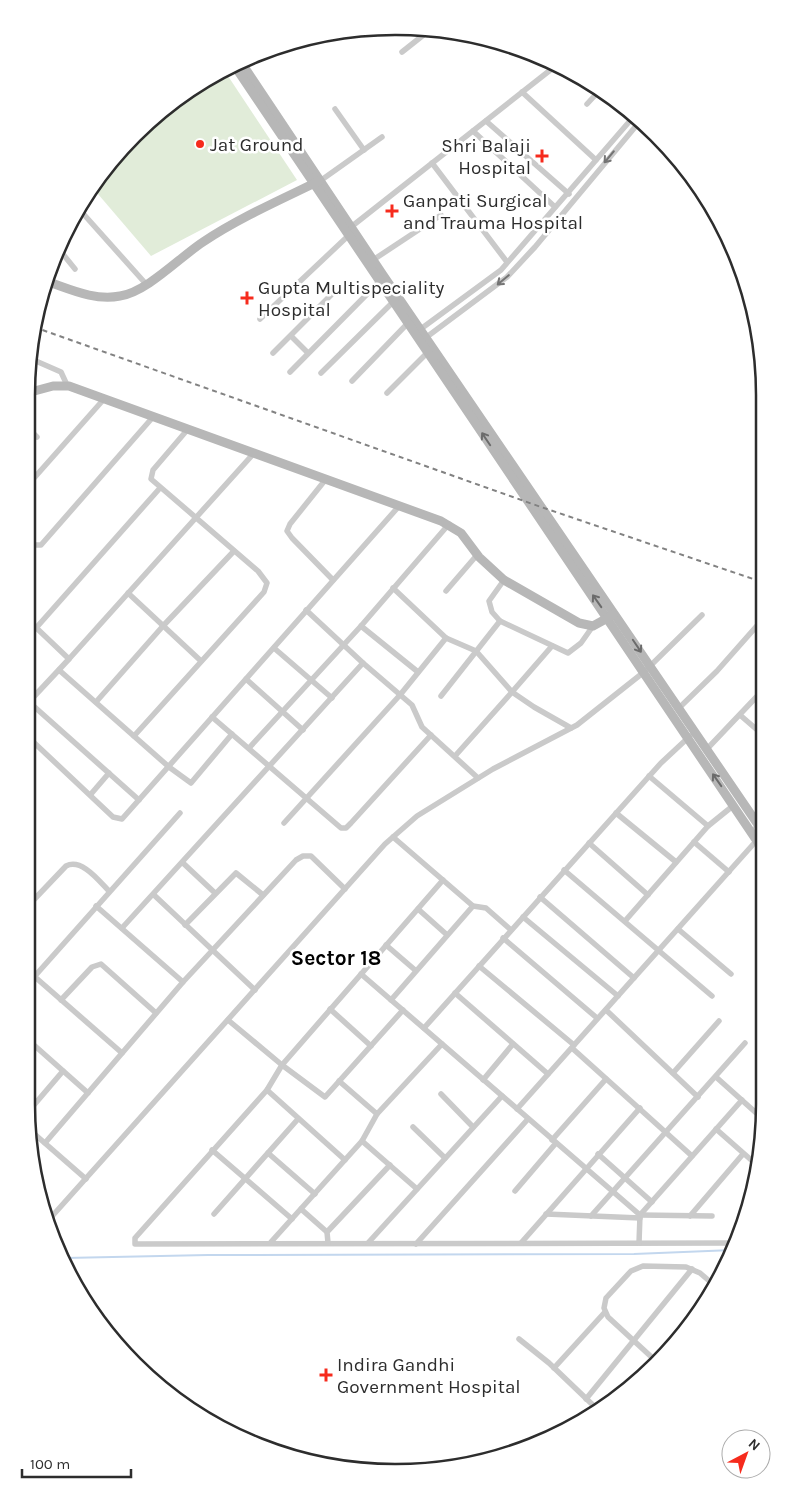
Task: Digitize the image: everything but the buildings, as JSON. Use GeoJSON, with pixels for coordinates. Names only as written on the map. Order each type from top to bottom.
{"type":"FeatureCollection","features":[{"type":"Feature","properties":{"kind":"main road"},"geometry":{"type":"LineString","coordinates":[[245,68],[265,104],[317,182],[348,236],[408,323],[420,336],[427,353],[612,616]]}},
{"type":"Feature","properties":{"kind":"main road"},"geometry":{"type":"LineString","coordinates":[[239,71],[265,104]]}},
{"type":"Feature","properties":{"kind":"main road"},"geometry":{"type":"LineString","coordinates":[[317,182],[351,226],[420,336],[612,616],[691,735],[734,805],[756,824]]}},
{"type":"Feature","properties":{"kind":"main road"},"geometry":{"type":"LineString","coordinates":[[53,283],[91,296],[110,298],[123,296],[146,284],[205,241],[317,182]]}},
{"type":"Feature","properties":{"kind":"main road"},"geometry":{"type":"LineString","coordinates":[[35,391],[53,386],[67,386],[449,524],[461,533],[477,555],[504,580],[579,623],[593,626],[612,616]]}},
{"type":"Feature","properties":{"kind":"main road"},"geometry":{"type":"LineString","coordinates":[[647,669],[679,708],[691,735],[706,750],[756,823]]}},
{"type":"Feature","properties":{"kind":"street"},"geometry":{"type":"LineString","coordinates":[[402,52],[422,36]]}},
{"type":"Feature","properties":{"kind":"street"},"geometry":{"type":"LineString","coordinates":[[351,226],[550,70]]}},
{"type":"Feature","properties":{"kind":"street"},"geometry":{"type":"LineString","coordinates":[[522,92],[596,160]]}},
{"type":"Feature","properties":{"kind":"street"},"geometry":{"type":"LineString","coordinates":[[587,104],[595,95]]}},
{"type":"Feature","properties":{"kind":"street"},"geometry":{"type":"LineString","coordinates":[[335,109],[364,150]]}},
{"type":"Feature","properties":{"kind":"street"},"geometry":{"type":"LineString","coordinates":[[486,121],[574,200]]}},
{"type":"Feature","properties":{"kind":"street"},"geometry":{"type":"LineString","coordinates":[[420,336],[507,262],[630,121]]}},
{"type":"Feature","properties":{"kind":"street"},"geometry":{"type":"LineString","coordinates":[[420,336],[507,277],[636,127]]}},
{"type":"Feature","properties":{"kind":"street"},"geometry":{"type":"LineString","coordinates":[[473,131],[555,207]]}},
{"type":"Feature","properties":{"kind":"street"},"geometry":{"type":"LineString","coordinates":[[317,182],[382,137]]}},
{"type":"Feature","properties":{"kind":"street"},"geometry":{"type":"LineString","coordinates":[[432,163],[507,262]]}},
{"type":"Feature","properties":{"kind":"street"},"geometry":{"type":"LineString","coordinates":[[84,214],[146,284]]}},
{"type":"Feature","properties":{"kind":"street"},"geometry":{"type":"LineString","coordinates":[[373,260],[441,216]]}},
{"type":"Feature","properties":{"kind":"street"},"geometry":{"type":"LineString","coordinates":[[260,320],[348,236]]}},
{"type":"Feature","properties":{"kind":"street"},"geometry":{"type":"LineString","coordinates":[[63,255],[75,269]]}},
{"type":"Feature","properties":{"kind":"street"},"geometry":{"type":"LineString","coordinates":[[290,372],[379,282]]}},
{"type":"Feature","properties":{"kind":"street"},"geometry":{"type":"LineString","coordinates":[[273,353],[331,295]]}},
{"type":"Feature","properties":{"kind":"street"},"geometry":{"type":"LineString","coordinates":[[321,373],[393,302]]}},
{"type":"Feature","properties":{"kind":"street"},"geometry":{"type":"LineString","coordinates":[[352,380],[408,323]]}},
{"type":"Feature","properties":{"kind":"street"},"geometry":{"type":"LineString","coordinates":[[291,336],[308,353]]}},
{"type":"Feature","properties":{"kind":"street"},"geometry":{"type":"LineString","coordinates":[[388,393],[427,353]]}},
{"type":"Feature","properties":{"kind":"street"},"geometry":{"type":"LineString","coordinates":[[37,361],[61,372],[67,386]]}},
{"type":"Feature","properties":{"kind":"street"},"geometry":{"type":"LineString","coordinates":[[35,477],[104,399]]}},
{"type":"Feature","properties":{"kind":"street"},"geometry":{"type":"LineString","coordinates":[[35,545],[41,545],[153,417]]}},
{"type":"Feature","properties":{"kind":"street"},"geometry":{"type":"LineString","coordinates":[[134,736],[266,587],[266,579],[151,479],[153,470],[188,429]]}},
{"type":"Feature","properties":{"kind":"street"},"geometry":{"type":"LineString","coordinates":[[35,696],[254,453]]}},
{"type":"Feature","properties":{"kind":"street"},"geometry":{"type":"LineString","coordinates":[[326,479],[290,524],[287,531],[333,580]]}},
{"type":"Feature","properties":{"kind":"street"},"geometry":{"type":"LineString","coordinates":[[69,659],[36,628],[160,488]]}},
{"type":"Feature","properties":{"kind":"street"},"geometry":{"type":"LineString","coordinates":[[35,743],[118,819],[122,818],[400,505]]}},
{"type":"Feature","properties":{"kind":"street"},"geometry":{"type":"LineString","coordinates":[[249,748],[361,626],[449,524]]}},
{"type":"Feature","properties":{"kind":"street"},"geometry":{"type":"LineString","coordinates":[[96,702],[163,626],[234,551]]}},
{"type":"Feature","properties":{"kind":"street"},"geometry":{"type":"LineString","coordinates":[[446,591],[477,555]]}},
{"type":"Feature","properties":{"kind":"street"},"geometry":{"type":"LineString","coordinates":[[504,580],[489,601],[492,612],[500,620],[568,653],[574,650],[593,626]]}},
{"type":"Feature","properties":{"kind":"street"},"geometry":{"type":"LineString","coordinates":[[393,588],[446,638],[476,651],[512,692],[571,728]]}},
{"type":"Feature","properties":{"kind":"street"},"geometry":{"type":"LineString","coordinates":[[128,593],[201,661]]}},
{"type":"Feature","properties":{"kind":"street"},"geometry":{"type":"LineString","coordinates":[[306,610],[412,705],[418,722],[478,778]]}},
{"type":"Feature","properties":{"kind":"street"},"geometry":{"type":"LineString","coordinates":[[53,1215],[345,888],[393,837],[417,816],[478,778],[571,728],[647,669],[702,615]]}},
{"type":"Feature","properties":{"kind":"street"},"geometry":{"type":"LineString","coordinates":[[440,696],[500,620]]}},
{"type":"Feature","properties":{"kind":"street"},"geometry":{"type":"LineString","coordinates":[[361,626],[418,672]]}},
{"type":"Feature","properties":{"kind":"street"},"geometry":{"type":"LineString","coordinates":[[679,708],[717,671],[756,627]]}},
{"type":"Feature","properties":{"kind":"street"},"geometry":{"type":"LineString","coordinates":[[284,823],[306,796],[400,694],[446,638]]}},
{"type":"Feature","properties":{"kind":"street"},"geometry":{"type":"LineString","coordinates":[[454,756],[552,646]]}},
{"type":"Feature","properties":{"kind":"street"},"geometry":{"type":"LineString","coordinates":[[274,648],[332,698]]}},
{"type":"Feature","properties":{"kind":"street"},"geometry":{"type":"LineString","coordinates":[[122,928],[363,663]]}},
{"type":"Feature","properties":{"kind":"street"},"geometry":{"type":"LineString","coordinates":[[59,670],[169,767],[191,783],[232,734]]}},
{"type":"Feature","properties":{"kind":"street"},"geometry":{"type":"LineString","coordinates":[[246,679],[303,730]]}},
{"type":"Feature","properties":{"kind":"street"},"geometry":{"type":"LineString","coordinates":[[706,750],[756,697]]}},
{"type":"Feature","properties":{"kind":"street"},"geometry":{"type":"LineString","coordinates":[[35,709],[139,800]]}},
{"type":"Feature","properties":{"kind":"street"},"geometry":{"type":"LineString","coordinates":[[740,714],[756,729]]}},
{"type":"Feature","properties":{"kind":"street"},"geometry":{"type":"LineString","coordinates":[[212,717],[341,828],[346,828],[431,735]]}},
{"type":"Feature","properties":{"kind":"street"},"geometry":{"type":"LineString","coordinates":[[424,1028],[649,776],[691,735]]}},
{"type":"Feature","properties":{"kind":"street"},"geometry":{"type":"LineString","coordinates":[[91,794],[109,773]]}},
{"type":"Feature","properties":{"kind":"street"},"geometry":{"type":"LineString","coordinates":[[649,776],[708,826]]}},
{"type":"Feature","properties":{"kind":"street"},"geometry":{"type":"LineString","coordinates":[[625,921],[708,826],[734,805]]}},
{"type":"Feature","properties":{"kind":"street"},"geometry":{"type":"LineString","coordinates":[[122,1053],[35,977],[109,891],[180,813]]}},
{"type":"Feature","properties":{"kind":"street"},"geometry":{"type":"LineString","coordinates":[[616,813],[676,862]]}},
{"type":"Feature","properties":{"kind":"street"},"geometry":{"type":"LineString","coordinates":[[393,837],[473,906],[486,908],[511,930]]}},
{"type":"Feature","properties":{"kind":"street"},"geometry":{"type":"LineString","coordinates":[[517,1109],[756,841]]}},
{"type":"Feature","properties":{"kind":"street"},"geometry":{"type":"LineString","coordinates":[[694,842],[729,872]]}},
{"type":"Feature","properties":{"kind":"street"},"geometry":{"type":"LineString","coordinates":[[589,843],[648,895]]}},
{"type":"Feature","properties":{"kind":"street"},"geometry":{"type":"LineString","coordinates":[[45,1143],[211,950],[296,860],[303,856],[316,860],[345,888]]}},
{"type":"Feature","properties":{"kind":"street"},"geometry":{"type":"LineString","coordinates":[[35,898],[71,863],[80,865],[109,891]]}},
{"type":"Feature","properties":{"kind":"street"},"geometry":{"type":"LineString","coordinates":[[183,863],[215,893]]}},
{"type":"Feature","properties":{"kind":"street"},"geometry":{"type":"LineString","coordinates":[[564,870],[712,996]]}},
{"type":"Feature","properties":{"kind":"street"},"geometry":{"type":"LineString","coordinates":[[185,925],[236,873],[263,896]]}},
{"type":"Feature","properties":{"kind":"street"},"geometry":{"type":"LineString","coordinates":[[443,880],[282,1065],[267,1090],[135,1238],[135,1244],[271,1242],[416,1244],[728,1243]]}},
{"type":"Feature","properties":{"kind":"street"},"geometry":{"type":"LineString","coordinates":[[154,895],[255,990]]}},
{"type":"Feature","properties":{"kind":"street"},"geometry":{"type":"LineString","coordinates":[[540,897],[634,978]]}},
{"type":"Feature","properties":{"kind":"street"},"geometry":{"type":"LineString","coordinates":[[96,906],[183,982]]}},
{"type":"Feature","properties":{"kind":"street"},"geometry":{"type":"LineString","coordinates":[[391,1000],[446,934],[473,906]]}},
{"type":"Feature","properties":{"kind":"street"},"geometry":{"type":"LineString","coordinates":[[418,909],[446,934]]}},
{"type":"Feature","properties":{"kind":"street"},"geometry":{"type":"LineString","coordinates":[[523,917],[618,996]]}},
{"type":"Feature","properties":{"kind":"street"},"geometry":{"type":"LineString","coordinates":[[678,929],[731,974]]}},
{"type":"Feature","properties":{"kind":"street"},"geometry":{"type":"LineString","coordinates":[[504,938],[598,1018]]}},
{"type":"Feature","properties":{"kind":"street"},"geometry":{"type":"LineString","coordinates":[[386,946],[415,970]]}},
{"type":"Feature","properties":{"kind":"street"},"geometry":{"type":"LineString","coordinates":[[61,1000],[92,966],[101,964],[156,1013]]}},
{"type":"Feature","properties":{"kind":"street"},"geometry":{"type":"LineString","coordinates":[[479,966],[573,1047],[692,1156]]}},
{"type":"Feature","properties":{"kind":"street"},"geometry":{"type":"LineString","coordinates":[[361,974],[640,1217]]}},
{"type":"Feature","properties":{"kind":"street"},"geometry":{"type":"LineString","coordinates":[[455,994],[548,1074]]}},
{"type":"Feature","properties":{"kind":"street"},"geometry":{"type":"LineString","coordinates":[[330,1009],[371,1046]]}},
{"type":"Feature","properties":{"kind":"street"},"geometry":{"type":"LineString","coordinates":[[228,1020],[321,1096],[325,1097],[403,1010]]}},
{"type":"Feature","properties":{"kind":"street"},"geometry":{"type":"LineString","coordinates":[[606,1010],[698,1096]]}},
{"type":"Feature","properties":{"kind":"street"},"geometry":{"type":"LineString","coordinates":[[673,1073],[719,1022]]}},
{"type":"Feature","properties":{"kind":"street"},"geometry":{"type":"LineString","coordinates":[[591,1216],[746,1043]]}},
{"type":"Feature","properties":{"kind":"street"},"geometry":{"type":"LineString","coordinates":[[271,1242],[362,1141],[377,1114],[442,1044]]}},
{"type":"Feature","properties":{"kind":"street"},"geometry":{"type":"LineString","coordinates":[[483,1080],[513,1044]]}},
{"type":"Feature","properties":{"kind":"street"},"geometry":{"type":"LineString","coordinates":[[35,1046],[88,1093]]}},
{"type":"Feature","properties":{"kind":"street"},"geometry":{"type":"LineString","coordinates":[[35,1104],[63,1071]]}},
{"type":"Feature","properties":{"kind":"street"},"geometry":{"type":"LineString","coordinates":[[716,1077],[756,1112]]}},
{"type":"Feature","properties":{"kind":"street"},"geometry":{"type":"LineString","coordinates":[[515,1191],[606,1078]]}},
{"type":"Feature","properties":{"kind":"street"},"geometry":{"type":"LineString","coordinates":[[339,1081],[377,1114]]}},
{"type":"Feature","properties":{"kind":"street"},"geometry":{"type":"LineString","coordinates":[[267,1090],[345,1160]]}},
{"type":"Feature","properties":{"kind":"street"},"geometry":{"type":"LineString","coordinates":[[441,1094],[474,1127]]}},
{"type":"Feature","properties":{"kind":"street"},"geometry":{"type":"LineString","coordinates":[[368,1243],[502,1096]]}},
{"type":"Feature","properties":{"kind":"street"},"geometry":{"type":"LineString","coordinates":[[639,1243],[640,1217],[742,1100]]}},
{"type":"Feature","properties":{"kind":"street"},"geometry":{"type":"LineString","coordinates":[[521,1243],[640,1108]]}},
{"type":"Feature","properties":{"kind":"street"},"geometry":{"type":"LineString","coordinates":[[214,1214],[298,1119]]}},
{"type":"Feature","properties":{"kind":"street"},"geometry":{"type":"LineString","coordinates":[[416,1244],[528,1119]]}},
{"type":"Feature","properties":{"kind":"street"},"geometry":{"type":"LineString","coordinates":[[413,1127],[445,1158]]}},
{"type":"Feature","properties":{"kind":"street"},"geometry":{"type":"LineString","coordinates":[[716,1129],[751,1161]]}},
{"type":"Feature","properties":{"kind":"street"},"geometry":{"type":"LineString","coordinates":[[37,1136],[86,1179]]}},
{"type":"Feature","properties":{"kind":"street"},"geometry":{"type":"LineString","coordinates":[[362,1141],[417,1189]]}},
{"type":"Feature","properties":{"kind":"street"},"geometry":{"type":"LineString","coordinates":[[212,1150],[292,1219]]}},
{"type":"Feature","properties":{"kind":"street"},"geometry":{"type":"LineString","coordinates":[[268,1153],[315,1194]]}},
{"type":"Feature","properties":{"kind":"street"},"geometry":{"type":"LineString","coordinates":[[598,1154],[652,1202]]}},
{"type":"Feature","properties":{"kind":"street"},"geometry":{"type":"LineString","coordinates":[[690,1216],[743,1154]]}},
{"type":"Feature","properties":{"kind":"street"},"geometry":{"type":"LineString","coordinates":[[327,1232],[390,1165]]}},
{"type":"Feature","properties":{"kind":"street"},"geometry":{"type":"LineString","coordinates":[[301,1209],[327,1232],[328,1243]]}},
{"type":"Feature","properties":{"kind":"street"},"geometry":{"type":"LineString","coordinates":[[546,1214],[640,1217],[712,1216]]}},
{"type":"Feature","properties":{"kind":"street"},"geometry":{"type":"LineString","coordinates":[[554,1368],[605,1312],[606,1298],[636,1268],[650,1265],[692,1269],[709,1282]]}},
{"type":"Feature","properties":{"kind":"street"},"geometry":{"type":"LineString","coordinates":[[586,1399],[692,1269]]}},
{"type":"Feature","properties":{"kind":"street"},"geometry":{"type":"LineString","coordinates":[[605,1312],[651,1357]]}},
{"type":"Feature","properties":{"kind":"street"},"geometry":{"type":"LineString","coordinates":[[519,1339],[554,1368],[593,1405]]}},
{"type":"Feature","properties":{"kind":"green space","name":"Jat Ground"},"geometry":{"type":"Polygon","coordinates":[[[228,76],[297,180],[151,256],[97,193],[124,158],[158,124],[195,96],[228,76]]]}},
{"type":"Feature","properties":{"kind":"waterway"},"geometry":{"type":"LineString","coordinates":[[70,1258],[208,1255],[634,1254],[725,1250]]}},
{"type":"Feature","properties":{"kind":"railway"},"geometry":{"type":"LineString","coordinates":[[41,330],[541,507],[756,580]]}},
{"type":"Feature","properties":{"kind":"place","name":"Jat Ground"},"geometry":{"type":"Point","coordinates":[200,144]}},
{"type":"Feature","properties":{"kind":"place","name":"Shri Balaji Hospital"},"geometry":{"type":"Point","coordinates":[542,156]}},
{"type":"Feature","properties":{"kind":"place","name":"Ganpati Surgical and Trauma Hospital"},"geometry":{"type":"Point","coordinates":[392,211]}},
{"type":"Feature","properties":{"kind":"place","name":"Gupta Multispeciality Hospital"},"geometry":{"type":"Point","coordinates":[247,298]}},
{"type":"Feature","properties":{"kind":"place","name":"Indira Gandhi Government Hospital"},"geometry":{"type":"Point","coordinates":[326,1375]}},
{"type":"Feature","properties":{"kind":"district","name":"Sector 18"},"geometry":{"type":"Point","coordinates":[336,958]}}]}
